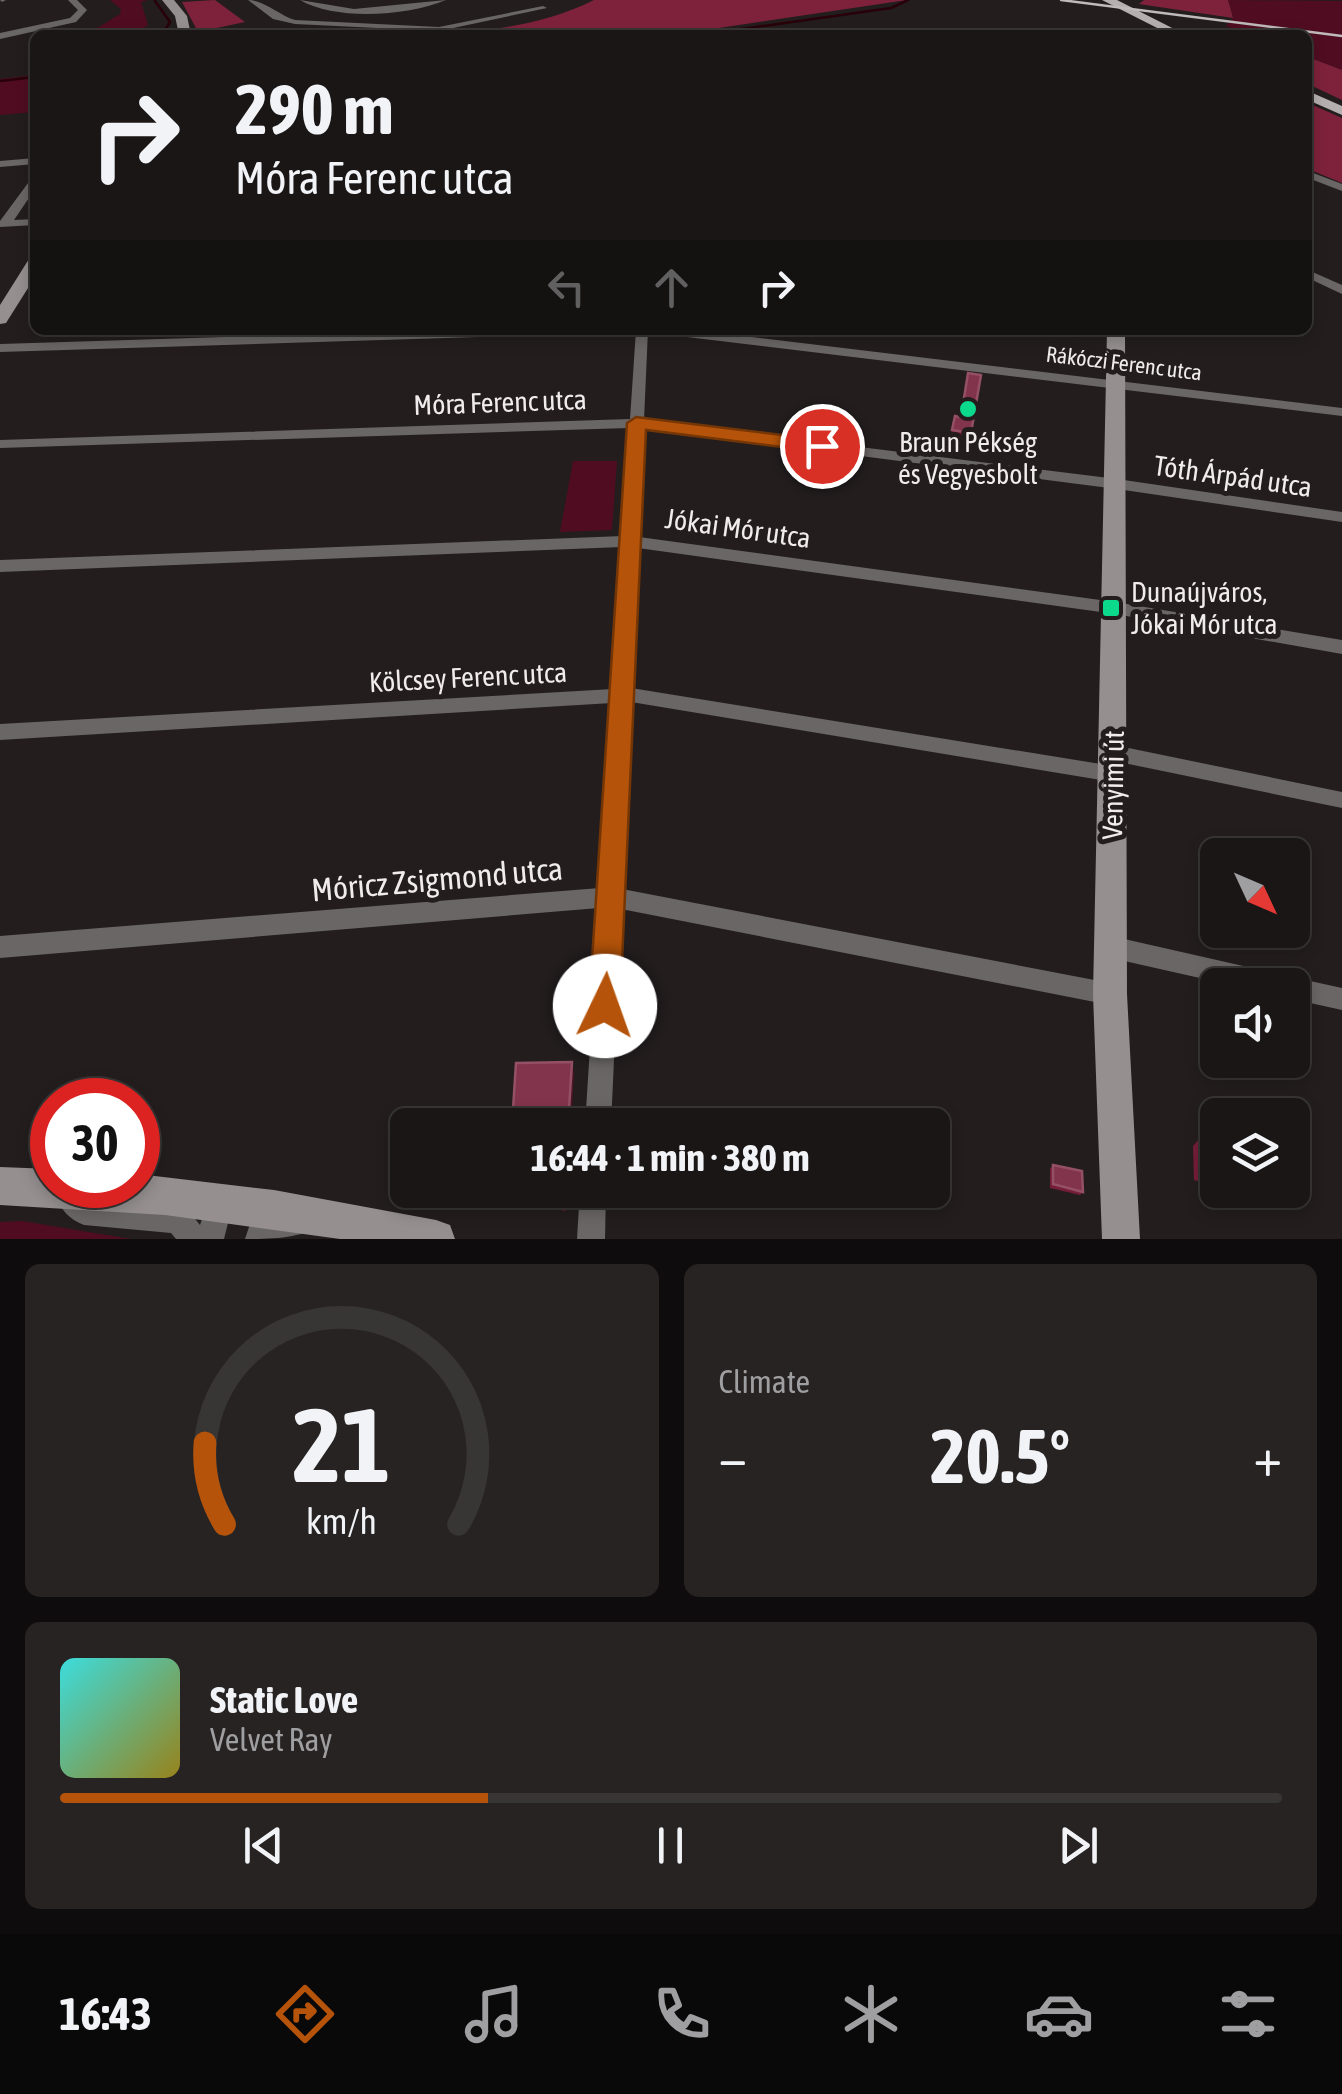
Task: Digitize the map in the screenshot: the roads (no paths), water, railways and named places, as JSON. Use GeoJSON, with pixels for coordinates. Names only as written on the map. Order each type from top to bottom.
{"type":"FeatureCollection","features":[{"type":"Feature","properties":{"kind":"main road"},"geometry":{"type":"LineString","coordinates":[[1108,0],[1167,30]]}},
{"type":"Feature","properties":{"kind":"main road"},"geometry":{"type":"LineString","coordinates":[[1312,97],[1342,110]]}},
{"type":"Feature","properties":{"kind":"street"},"geometry":{"type":"LineString","coordinates":[[0,36],[73,20],[83,10],[72,0]]}},
{"type":"Feature","properties":{"kind":"street"},"geometry":{"type":"LineString","coordinates":[[168,0],[181,16],[184,30]]}},
{"type":"Feature","properties":{"kind":"street"},"geometry":{"type":"LineString","coordinates":[[252,0],[276,18],[295,22],[426,30],[460,27],[543,8]]}},
{"type":"Feature","properties":{"kind":"street"},"geometry":{"type":"LineString","coordinates":[[304,0],[334,8],[376,10],[442,0]]}},
{"type":"Feature","properties":{"kind":"street"},"geometry":{"type":"LineString","coordinates":[[527,0],[558,16]]}},
{"type":"Feature","properties":{"kind":"street"},"geometry":{"type":"LineString","coordinates":[[0,164],[30,161]]}},
{"type":"Feature","properties":{"kind":"street"},"geometry":{"type":"LineString","coordinates":[[1312,176],[1342,188]]}},
{"type":"Feature","properties":{"kind":"street"},"geometry":{"type":"LineString","coordinates":[[3,224],[30,188]]}},
{"type":"Feature","properties":{"kind":"street"},"geometry":{"type":"LineString","coordinates":[[3,224],[30,222]]}},
{"type":"Feature","properties":{"kind":"street"},"geometry":{"type":"LineString","coordinates":[[0,319],[30,272]]}},
{"type":"Feature","properties":{"kind":"street"},"geometry":{"type":"LineString","coordinates":[[1312,276],[1342,290]]}},
{"type":"Feature","properties":{"kind":"street"},"geometry":{"type":"LineString","coordinates":[[0,348],[413,335]]}},
{"type":"Feature","properties":{"kind":"street"},"geometry":{"type":"LineString","coordinates":[[599,1108],[642,335]]}},
{"type":"Feature","properties":{"kind":"street","name":"Rákóczi Ferenc utca"},"geometry":{"type":"LineString","coordinates":[[706,335],[1342,412]]}},
{"type":"Feature","properties":{"kind":"street","name":"Venyimi út"},"geometry":{"type":"LineString","coordinates":[[1116,335],[1118,484],[1110,994],[1121,1239]]}},
{"type":"Feature","properties":{"kind":"street","name":"Móra Ferenc utca"},"geometry":{"type":"LineString","coordinates":[[0,444],[636,423],[1118,484]]}},
{"type":"Feature","properties":{"kind":"street","name":"Tóth Árpád utca"},"geometry":{"type":"LineString","coordinates":[[1118,484],[1342,517]]}},
{"type":"Feature","properties":{"kind":"street","name":"Jókai Mór utca"},"geometry":{"type":"LineString","coordinates":[[0,566],[630,542],[1114,608],[1342,647]]}},
{"type":"Feature","properties":{"kind":"street","name":"Kölcsey Ferenc utca"},"geometry":{"type":"LineString","coordinates":[[0,732],[621,696],[664,699],[1342,800]]}},
{"type":"Feature","properties":{"kind":"street","name":"Móricz Zsigmond utca"},"geometry":{"type":"LineString","coordinates":[[0,947],[610,898],[1110,994]]}},
{"type":"Feature","properties":{"kind":"street"},"geometry":{"type":"LineString","coordinates":[[1111,946],[1206,968]]}},
{"type":"Feature","properties":{"kind":"street"},"geometry":{"type":"LineString","coordinates":[[1310,992],[1342,999]]}},
{"type":"Feature","properties":{"kind":"street"},"geometry":{"type":"LineString","coordinates":[[0,1186],[30,1187]]}},
{"type":"Feature","properties":{"kind":"street"},"geometry":{"type":"LineString","coordinates":[[160,1195],[221,1199],[268,1228],[329,1216],[436,1239]]}},
{"type":"Feature","properties":{"kind":"street"},"geometry":{"type":"LineString","coordinates":[[210,1239],[221,1199]]}},
{"type":"Feature","properties":{"kind":"street"},"geometry":{"type":"LineString","coordinates":[[80,1208],[84,1212],[170,1218],[185,1226],[194,1239]]}},
{"type":"Feature","properties":{"kind":"street"},"geometry":{"type":"LineString","coordinates":[[591,1239],[593,1208]]}},
{"type":"Feature","properties":{"kind":"waterway"},"geometry":{"type":"LineString","coordinates":[[735,30],[891,8],[908,0]]}},
{"type":"Feature","properties":{"kind":"waterway"},"geometry":{"type":"LineString","coordinates":[[155,1],[170,22],[165,30]]}},
{"type":"Feature","properties":{"kind":"waterway"},"geometry":{"type":"LineString","coordinates":[[0,81],[30,78]]}},
{"type":"Feature","properties":{"kind":"railway"},"geometry":{"type":"LineString","coordinates":[[1061,0],[1295,30]]}},
{"type":"Feature","properties":{"kind":"railway"},"geometry":{"type":"LineString","coordinates":[[1312,32],[1342,36]]}},
{"type":"Feature","properties":{"kind":"place","name":"Braun Pékség és Vegyesbolt"},"geometry":{"type":"Point","coordinates":[968,409]}},
{"type":"Feature","properties":{"kind":"place","name":"Dunaújváros, Jókai Mór utca"},"geometry":{"type":"Point","coordinates":[1111,608]}}]}
